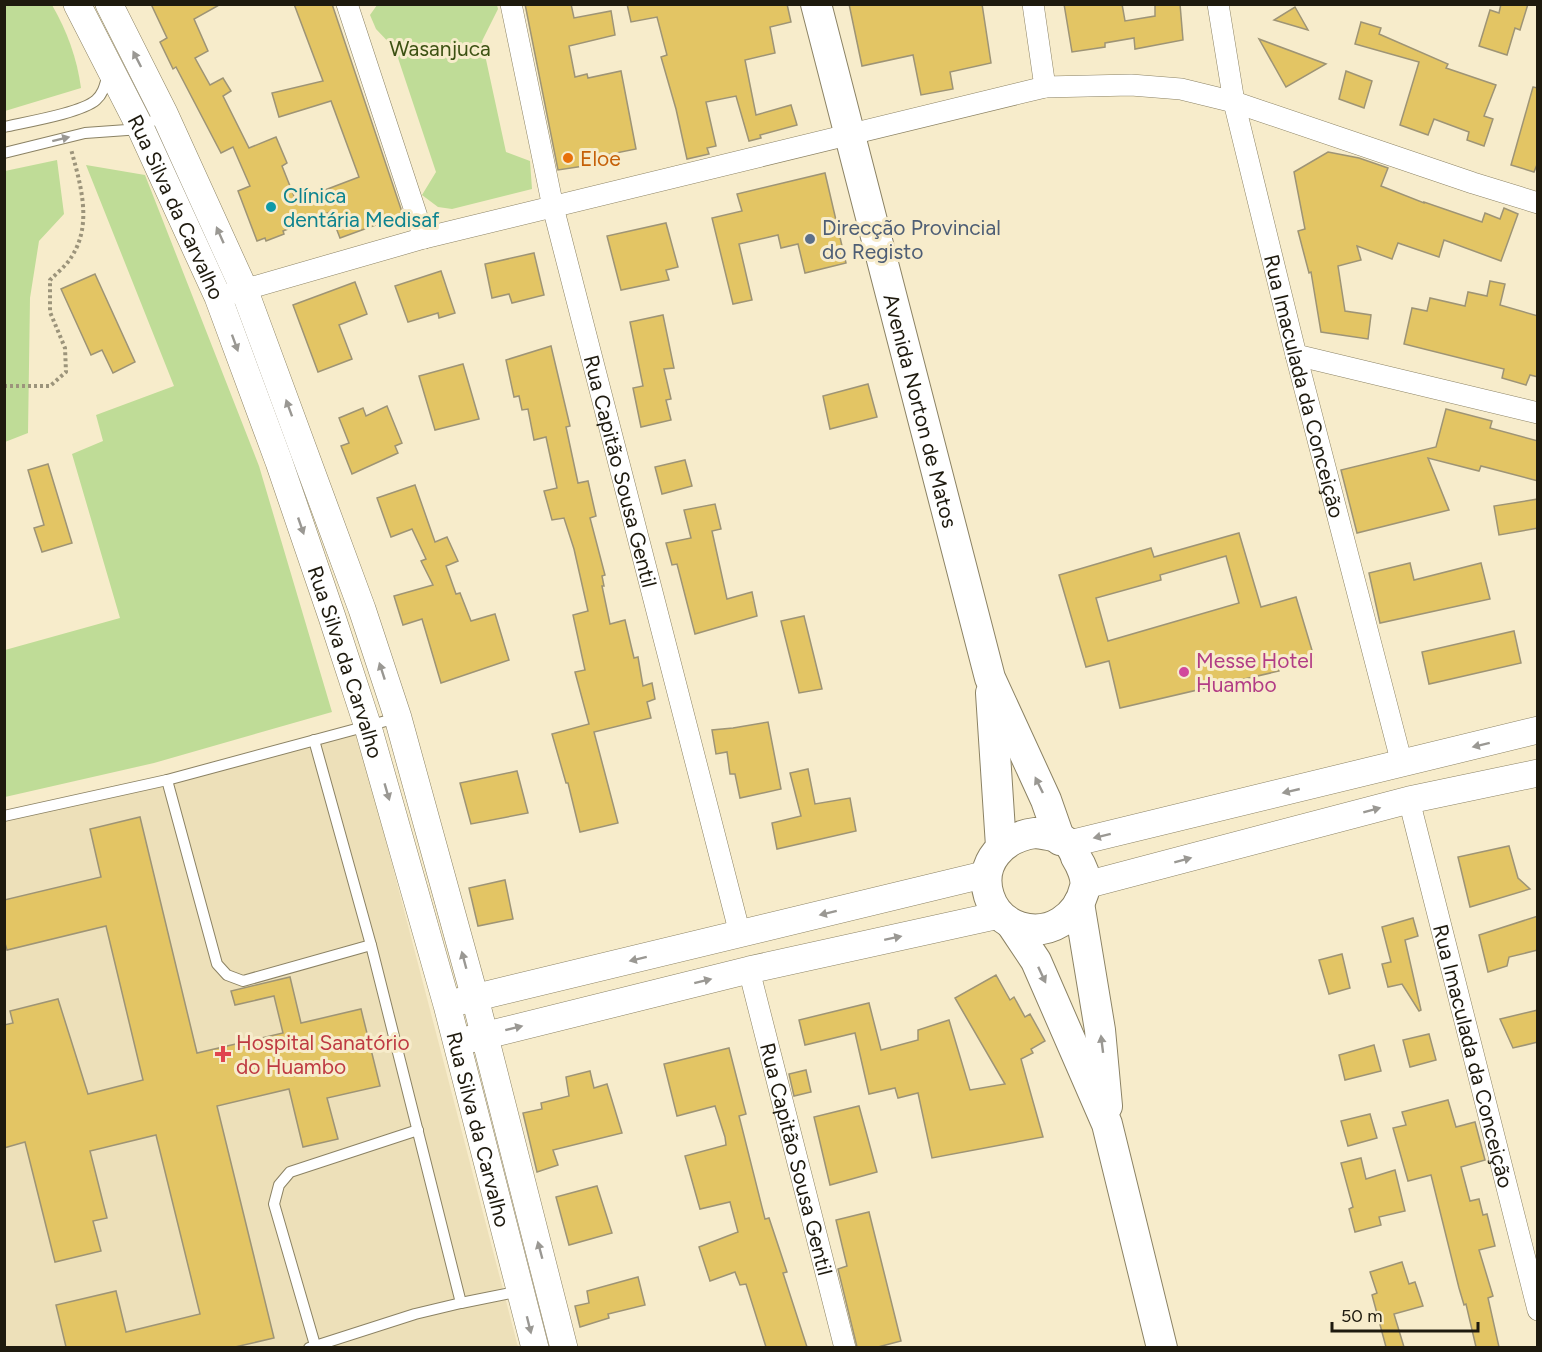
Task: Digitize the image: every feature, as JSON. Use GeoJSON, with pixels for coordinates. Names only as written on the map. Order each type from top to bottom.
{"type":"FeatureCollection","features":[{"type":"Feature","properties":{"kind":"main road","name":"Avenida Norton de Matos"},"geometry":{"type":"LineString","coordinates":[[816,4],[990,678],[1064,842]]}},
{"type":"Feature","properties":{"kind":"main road","name":"Avenida Norton de Matos"},"geometry":{"type":"LineString","coordinates":[[990,678],[1001,846]]}},
{"type":"Feature","properties":{"kind":"main road"},"geometry":{"type":"LineString","coordinates":[[1107,1124],[1107,1090],[1082,894],[1081,866],[1064,842],[1048,835],[1035,833],[1011,839],[994,855],[987,874],[987,889],[991,903],[1036,962],[1107,1124],[1162,1347]]}},
{"type":"Feature","properties":{"kind":"main road"},"geometry":{"type":"LineString","coordinates":[[1006,920],[1031,931],[1050,928],[1067,919],[1082,894]]}},
{"type":"Feature","properties":{"kind":"street","name":"Rua Silva da Carvalho"},"geometry":{"type":"LineString","coordinates":[[77,4],[141,129],[218,297],[279,462],[368,727],[457,1043],[535,1287],[564,1347]]}},
{"type":"Feature","properties":{"kind":"street","name":"Rua Silva da Carvalho"},"geometry":{"type":"LineString","coordinates":[[109,4],[164,113],[244,289],[362,609],[398,718],[484,1036],[535,1287],[535,1347]]}},
{"type":"Feature","properties":{"kind":"street"},"geometry":{"type":"LineString","coordinates":[[347,4],[424,238]]}},
{"type":"Feature","properties":{"kind":"street","name":"Rua Capitão Sousa Gentil"},"geometry":{"type":"LineString","coordinates":[[511,4],[553,207],[740,934]]}},
{"type":"Feature","properties":{"kind":"street"},"geometry":{"type":"LineString","coordinates":[[1033,4],[1045,87]]}},
{"type":"Feature","properties":{"kind":"street","name":"Rua Imaculada da Conceição"},"geometry":{"type":"LineString","coordinates":[[1218,4],[1234,102],[1296,355],[1402,764]]}},
{"type":"Feature","properties":{"kind":"street"},"geometry":{"type":"LineString","coordinates":[[218,297],[424,238],[1045,87],[1131,85],[1181,89],[1234,102],[1538,203]]}},
{"type":"Feature","properties":{"kind":"street"},"geometry":{"type":"LineString","coordinates":[[1296,355],[1538,413]]}},
{"type":"Feature","properties":{"kind":"street"},"geometry":{"type":"LineString","coordinates":[[279,462],[306,454]]}},
{"type":"Feature","properties":{"kind":"street"},"geometry":{"type":"LineString","coordinates":[[332,617],[362,609]]}},
{"type":"Feature","properties":{"kind":"street"},"geometry":{"type":"LineString","coordinates":[[1064,842],[1402,764],[1538,730]]}},
{"type":"Feature","properties":{"kind":"street"},"geometry":{"type":"LineString","coordinates":[[1082,894],[1409,800],[1538,773]]}},
{"type":"Feature","properties":{"kind":"street","name":"Rua Imaculada da Conceição"},"geometry":{"type":"LineString","coordinates":[[1409,800],[1538,1311]]}},
{"type":"Feature","properties":{"kind":"street"},"geometry":{"type":"LineString","coordinates":[[447,1005],[987,874]]}},
{"type":"Feature","properties":{"kind":"street"},"geometry":{"type":"LineString","coordinates":[[457,1043],[749,970],[1006,920]]}},
{"type":"Feature","properties":{"kind":"street","name":"Rua Capitão Sousa Gentil"},"geometry":{"type":"LineString","coordinates":[[749,970],[845,1347]]}},
{"type":"Feature","properties":{"kind":"lane"},"geometry":{"type":"LineString","coordinates":[[4,128],[82,108],[95,100],[104,90],[110,65]]}},
{"type":"Feature","properties":{"kind":"lane"},"geometry":{"type":"LineString","coordinates":[[4,153],[85,133],[141,129],[164,113]]}},
{"type":"Feature","properties":{"kind":"lane"},"geometry":{"type":"LineString","coordinates":[[4,816],[167,780],[398,718]]}},
{"type":"Feature","properties":{"kind":"lane"},"geometry":{"type":"LineString","coordinates":[[314,740],[371,945],[461,1303]]}},
{"type":"Feature","properties":{"kind":"lane"},"geometry":{"type":"LineString","coordinates":[[167,780],[217,964],[226,975],[243,981],[371,945]]}},
{"type":"Feature","properties":{"kind":"lane"},"geometry":{"type":"LineString","coordinates":[[418,1130],[290,1172],[279,1185],[274,1204],[312,1346],[329,1345],[415,1314],[535,1287]]}},
{"type":"Feature","properties":{"kind":"path"},"geometry":{"type":"LineString","coordinates":[[4,386],[50,386],[66,372],[65,348],[50,312],[50,280],[73,255],[83,227],[82,189],[68,137]]}},
{"type":"Feature","properties":{"kind":"shaded area","name":"Hospital Sanatório do Huambo"},"geometry":{"type":"Polygon","coordinates":[[[357,730],[518,1347],[5,1347],[4,816],[357,730]]]}},
{"type":"Feature","properties":{"kind":"green space"},"geometry":{"type":"Polygon","coordinates":[[[5,4],[52,5],[71,45],[81,88],[5,111],[5,4]]]}},
{"type":"Feature","properties":{"kind":"green space","name":"Wasanjuca"},"geometry":{"type":"Polygon","coordinates":[[[377,5],[497,5],[498,9],[482,41],[506,152],[530,161],[532,189],[452,209],[438,207],[422,195],[436,172],[395,49],[376,29],[370,15],[377,5]]]}},
{"type":"Feature","properties":{"kind":"green space"},"geometry":{"type":"Polygon","coordinates":[[[57,160],[64,214],[39,241],[30,298],[28,433],[5,442],[5,171],[57,160]]]}},
{"type":"Feature","properties":{"kind":"green space"},"geometry":{"type":"Polygon","coordinates":[[[86,165],[145,175],[259,466],[332,712],[154,763],[5,797],[5,650],[120,618],[72,454],[103,441],[96,415],[174,386],[86,165]]]}},
{"type":"Feature","properties":{"kind":"building"},"geometry":{"type":"Polygon","coordinates":[[[151,4],[221,4],[194,19],[208,51],[195,58],[210,85],[223,78],[231,91],[223,96],[249,148],[276,137],[287,163],[282,166],[296,201],[359,177],[331,101],[279,117],[272,93],[323,81],[294,4],[332,4],[403,215],[340,238],[330,212],[283,231],[284,234],[266,241],[265,238],[257,241],[238,191],[250,186],[233,147],[221,153],[176,67],[173,69],[160,42],[167,38],[151,4]]]}},
{"type":"Feature","properties":{"kind":"building"},"geometry":{"type":"Polygon","coordinates":[[[525,4],[571,4],[574,18],[611,11],[615,35],[569,46],[575,77],[587,74],[588,78],[621,71],[636,149],[596,157],[597,164],[558,170],[525,4]]]}},
{"type":"Feature","properties":{"kind":"building"},"geometry":{"type":"Polygon","coordinates":[[[627,4],[787,4],[791,22],[770,27],[775,53],[745,60],[756,115],[791,105],[797,125],[760,135],[761,138],[749,141],[736,96],[706,102],[716,146],[707,148],[709,154],[687,159],[661,57],[667,55],[657,17],[631,22],[627,4]]]}},
{"type":"Feature","properties":{"kind":"building"},"geometry":{"type":"Polygon","coordinates":[[[849,4],[982,4],[991,63],[950,72],[953,89],[921,95],[913,55],[862,66],[849,4]]]}},
{"type":"Feature","properties":{"kind":"building"},"geometry":{"type":"Polygon","coordinates":[[[1064,4],[1122,4],[1125,21],[1155,16],[1155,4],[1180,4],[1183,40],[1135,49],[1134,38],[1105,43],[1105,47],[1072,52],[1064,4]]]}},
{"type":"Feature","properties":{"kind":"building"},"geometry":{"type":"Polygon","coordinates":[[[1501,4],[1528,4],[1520,30],[1515,28],[1507,55],[1479,46],[1490,10],[1499,13],[1501,4]]]}},
{"type":"Feature","properties":{"kind":"building"},"geometry":{"type":"Polygon","coordinates":[[[1295,7],[1308,30],[1274,20],[1295,7]]]}},
{"type":"Feature","properties":{"kind":"building"},"geometry":{"type":"Polygon","coordinates":[[[1361,22],[1381,28],[1379,34],[1448,64],[1446,68],[1496,85],[1484,116],[1493,119],[1484,146],[1467,140],[1469,132],[1434,119],[1428,135],[1400,125],[1419,62],[1355,44],[1361,22]]]}},
{"type":"Feature","properties":{"kind":"building"},"geometry":{"type":"Polygon","coordinates":[[[1259,39],[1326,64],[1286,87],[1259,39]]]}},
{"type":"Feature","properties":{"kind":"building"},"geometry":{"type":"Polygon","coordinates":[[[1346,71],[1372,81],[1364,108],[1339,99],[1346,71]]]}},
{"type":"Feature","properties":{"kind":"building"},"geometry":{"type":"Polygon","coordinates":[[[1533,87],[1538,88],[1538,162],[1534,172],[1511,165],[1533,87]]]}},
{"type":"Feature","properties":{"kind":"building"},"geometry":{"type":"Polygon","coordinates":[[[1328,152],[1359,158],[1388,168],[1381,186],[1482,222],[1485,213],[1500,219],[1504,208],[1518,214],[1501,261],[1444,240],[1439,257],[1398,243],[1392,259],[1357,246],[1361,260],[1338,266],[1345,311],[1371,315],[1368,339],[1321,332],[1311,272],[1309,273],[1298,231],[1305,229],[1294,172],[1328,152]]]}},
{"type":"Feature","properties":{"kind":"building","name":"Direcção Provincial do Registo"},"geometry":{"type":"Polygon","coordinates":[[[825,173],[846,263],[805,273],[798,244],[781,248],[778,235],[739,244],[752,300],[733,304],[712,218],[742,211],[737,194],[825,173]]]}},
{"type":"Feature","properties":{"kind":"building"},"geometry":{"type":"Polygon","coordinates":[[[666,223],[678,267],[666,270],[669,280],[621,290],[607,236],[666,223]]]}},
{"type":"Feature","properties":{"kind":"building"},"geometry":{"type":"Polygon","coordinates":[[[534,253],[544,295],[512,303],[509,294],[492,298],[485,264],[534,253]]]}},
{"type":"Feature","properties":{"kind":"building"},"geometry":{"type":"Polygon","coordinates":[[[441,271],[455,313],[439,318],[438,313],[408,322],[395,286],[441,271]]]}},
{"type":"Feature","properties":{"kind":"building"},"geometry":{"type":"Polygon","coordinates":[[[95,274],[135,362],[113,373],[102,350],[91,355],[61,289],[95,274]]]}},
{"type":"Feature","properties":{"kind":"building"},"geometry":{"type":"Polygon","coordinates":[[[1490,281],[1505,284],[1500,305],[1538,316],[1538,377],[1530,375],[1526,385],[1502,378],[1504,369],[1404,344],[1412,308],[1427,311],[1430,298],[1465,306],[1468,292],[1487,296],[1490,281]]]}},
{"type":"Feature","properties":{"kind":"building"},"geometry":{"type":"Polygon","coordinates":[[[355,282],[367,314],[339,325],[352,359],[318,372],[293,305],[355,282]]]}},
{"type":"Feature","properties":{"kind":"building"},"geometry":{"type":"Polygon","coordinates":[[[663,315],[674,368],[664,369],[671,399],[666,400],[671,420],[641,427],[633,388],[643,386],[630,322],[663,315]]]}},
{"type":"Feature","properties":{"kind":"building"},"geometry":{"type":"Polygon","coordinates":[[[551,346],[570,426],[566,427],[578,483],[588,481],[596,516],[590,518],[605,575],[602,576],[604,586],[602,586],[610,624],[625,620],[634,658],[638,657],[643,686],[652,683],[655,699],[647,702],[651,718],[594,732],[618,823],[580,832],[568,783],[566,783],[552,734],[589,724],[575,672],[585,670],[573,615],[588,611],[574,549],[564,518],[552,520],[544,491],[557,488],[546,437],[534,440],[528,409],[522,410],[519,396],[514,397],[506,360],[551,346]]]}},
{"type":"Feature","properties":{"kind":"building"},"geometry":{"type":"Polygon","coordinates":[[[463,364],[479,419],[435,430],[419,376],[463,364]]]}},
{"type":"Feature","properties":{"kind":"building"},"geometry":{"type":"Polygon","coordinates":[[[868,384],[877,417],[830,429],[823,396],[868,384]]]}},
{"type":"Feature","properties":{"kind":"building"},"geometry":{"type":"Polygon","coordinates":[[[387,406],[402,443],[395,446],[398,453],[352,474],[341,446],[349,443],[339,418],[363,408],[366,416],[387,406]]]}},
{"type":"Feature","properties":{"kind":"building"},"geometry":{"type":"Polygon","coordinates":[[[1446,409],[1492,421],[1490,428],[1538,441],[1538,481],[1481,466],[1479,471],[1428,458],[1449,510],[1357,533],[1341,470],[1436,447],[1446,409]]]}},
{"type":"Feature","properties":{"kind":"building"},"geometry":{"type":"Polygon","coordinates":[[[685,460],[692,486],[662,494],[655,467],[685,460]]]}},
{"type":"Feature","properties":{"kind":"building"},"geometry":{"type":"Polygon","coordinates":[[[48,464],[72,543],[42,552],[34,528],[44,525],[28,470],[48,464]]]}},
{"type":"Feature","properties":{"kind":"building"},"geometry":{"type":"Polygon","coordinates":[[[415,485],[435,542],[447,537],[458,561],[446,566],[456,594],[460,593],[471,621],[495,614],[509,660],[441,683],[422,619],[403,625],[394,596],[433,585],[421,561],[426,559],[412,529],[391,537],[377,498],[415,485]]]}},
{"type":"Feature","properties":{"kind":"building"},"geometry":{"type":"Polygon","coordinates":[[[1538,499],[1538,528],[1499,535],[1494,506],[1538,499]]]}},
{"type":"Feature","properties":{"kind":"building"},"geometry":{"type":"Polygon","coordinates":[[[715,504],[721,529],[712,531],[727,599],[752,592],[757,616],[695,634],[677,564],[672,565],[666,543],[691,538],[684,510],[715,504]]]}},
{"type":"Feature","properties":{"kind":"building"},"geometry":{"type":"Polygon","coordinates":[[[1239,533],[1261,607],[1296,597],[1314,657],[1278,667],[1279,671],[1120,708],[1109,661],[1086,667],[1059,575],[1151,548],[1154,557],[1239,533]],[[1226,556],[1160,575],[1161,580],[1096,598],[1108,641],[1239,603],[1226,556]]]}},
{"type":"Feature","properties":{"kind":"building"},"geometry":{"type":"Polygon","coordinates":[[[1410,563],[1414,580],[1481,563],[1490,599],[1380,623],[1369,573],[1410,563]]]}},
{"type":"Feature","properties":{"kind":"building"},"geometry":{"type":"Polygon","coordinates":[[[804,616],[822,689],[799,693],[781,621],[804,616]]]}},
{"type":"Feature","properties":{"kind":"building"},"geometry":{"type":"Polygon","coordinates":[[[1514,631],[1521,663],[1429,684],[1422,652],[1514,631]]]}},
{"type":"Feature","properties":{"kind":"building"},"geometry":{"type":"Polygon","coordinates":[[[768,722],[781,789],[740,798],[735,774],[730,774],[727,752],[716,754],[712,730],[768,722]]]}},
{"type":"Feature","properties":{"kind":"building"},"geometry":{"type":"Polygon","coordinates":[[[808,769],[815,804],[850,798],[856,831],[777,849],[772,823],[801,816],[790,773],[808,769]]]}},
{"type":"Feature","properties":{"kind":"building"},"geometry":{"type":"Polygon","coordinates":[[[517,771],[528,813],[471,824],[460,783],[517,771]]]}},
{"type":"Feature","properties":{"kind":"building"},"geometry":{"type":"Polygon","coordinates":[[[140,817],[197,1053],[283,1033],[274,996],[235,1005],[231,991],[290,977],[301,1023],[361,1009],[380,1086],[327,1098],[338,1139],[303,1147],[289,1089],[217,1106],[274,1338],[235,1347],[66,1347],[56,1305],[116,1291],[126,1332],[200,1314],[156,1135],[90,1151],[107,1218],[93,1221],[101,1251],[55,1262],[25,1142],[4,1148],[4,1025],[13,1023],[10,1011],[58,999],[88,1094],[143,1080],[106,926],[7,950],[4,940],[4,900],[101,877],[90,829],[140,817]]]}},
{"type":"Feature","properties":{"kind":"building"},"geometry":{"type":"Polygon","coordinates":[[[1509,846],[1518,878],[1530,889],[1470,907],[1458,857],[1509,846]]]}},
{"type":"Feature","properties":{"kind":"building"},"geometry":{"type":"Polygon","coordinates":[[[505,880],[513,919],[478,926],[469,888],[505,880]]]}},
{"type":"Feature","properties":{"kind":"building"},"geometry":{"type":"Polygon","coordinates":[[[1538,916],[1538,950],[1509,957],[1507,966],[1488,972],[1479,935],[1538,916]]]}},
{"type":"Feature","properties":{"kind":"building"},"geometry":{"type":"Polygon","coordinates":[[[1413,918],[1418,936],[1405,940],[1421,1010],[1419,1011],[1402,984],[1388,987],[1382,964],[1391,962],[1382,927],[1413,918]]]}},
{"type":"Feature","properties":{"kind":"building"},"geometry":{"type":"Polygon","coordinates":[[[1342,954],[1350,988],[1329,994],[1319,960],[1342,954]]]}},
{"type":"Feature","properties":{"kind":"building"},"geometry":{"type":"Polygon","coordinates":[[[996,975],[1010,1000],[1014,997],[1025,1017],[1030,1014],[1045,1041],[1031,1049],[1033,1053],[1021,1059],[1043,1137],[932,1158],[918,1093],[898,1098],[895,1088],[869,1094],[855,1033],[805,1045],[799,1020],[869,1003],[881,1050],[918,1040],[918,1030],[949,1020],[970,1090],[1005,1084],[955,998],[996,975]]]}},
{"type":"Feature","properties":{"kind":"building"},"geometry":{"type":"Polygon","coordinates":[[[1538,1010],[1538,1042],[1513,1048],[1500,1019],[1538,1010]]]}},
{"type":"Feature","properties":{"kind":"building"},"geometry":{"type":"Polygon","coordinates":[[[1429,1034],[1436,1060],[1410,1067],[1403,1040],[1429,1034]]]}},
{"type":"Feature","properties":{"kind":"building"},"geometry":{"type":"Polygon","coordinates":[[[1374,1045],[1381,1071],[1345,1080],[1339,1055],[1374,1045]]]}},
{"type":"Feature","properties":{"kind":"building"},"geometry":{"type":"Polygon","coordinates":[[[729,1048],[746,1114],[739,1116],[765,1219],[769,1218],[787,1272],[783,1273],[807,1347],[766,1347],[746,1284],[740,1285],[735,1272],[710,1281],[699,1247],[738,1232],[730,1202],[700,1209],[685,1156],[726,1145],[725,1137],[715,1106],[677,1116],[664,1064],[729,1048]]]}},
{"type":"Feature","properties":{"kind":"building"},"geometry":{"type":"Polygon","coordinates":[[[806,1070],[811,1092],[794,1096],[789,1074],[806,1070]]]}},
{"type":"Feature","properties":{"kind":"building"},"geometry":{"type":"Polygon","coordinates":[[[590,1071],[594,1088],[607,1084],[622,1133],[553,1150],[558,1165],[537,1172],[523,1113],[542,1109],[541,1103],[569,1096],[566,1077],[590,1071]]]}},
{"type":"Feature","properties":{"kind":"building"},"geometry":{"type":"Polygon","coordinates":[[[1448,1100],[1456,1127],[1475,1122],[1485,1160],[1461,1167],[1470,1201],[1479,1199],[1483,1215],[1487,1214],[1495,1246],[1479,1250],[1493,1296],[1488,1298],[1499,1347],[1476,1347],[1431,1175],[1408,1181],[1393,1128],[1406,1125],[1402,1112],[1448,1100]]]}},
{"type":"Feature","properties":{"kind":"building"},"geometry":{"type":"Polygon","coordinates":[[[859,1106],[877,1172],[830,1185],[814,1117],[859,1106]]]}},
{"type":"Feature","properties":{"kind":"building"},"geometry":{"type":"Polygon","coordinates":[[[1370,1114],[1377,1138],[1348,1146],[1341,1121],[1370,1114]]]}},
{"type":"Feature","properties":{"kind":"building"},"geometry":{"type":"Polygon","coordinates":[[[1361,1158],[1366,1179],[1395,1170],[1405,1211],[1379,1217],[1381,1225],[1355,1232],[1349,1209],[1353,1207],[1341,1163],[1361,1158]]]}},
{"type":"Feature","properties":{"kind":"building"},"geometry":{"type":"Polygon","coordinates":[[[597,1186],[612,1233],[569,1245],[556,1197],[597,1186]]]}},
{"type":"Feature","properties":{"kind":"building"},"geometry":{"type":"Polygon","coordinates":[[[869,1212],[901,1341],[878,1347],[857,1347],[838,1269],[847,1266],[836,1220],[869,1212]]]}},
{"type":"Feature","properties":{"kind":"building"},"geometry":{"type":"Polygon","coordinates":[[[1402,1262],[1409,1284],[1415,1282],[1423,1306],[1394,1314],[1404,1347],[1386,1347],[1372,1295],[1377,1293],[1370,1272],[1402,1262]]]}},
{"type":"Feature","properties":{"kind":"building"},"geometry":{"type":"Polygon","coordinates":[[[638,1277],[645,1305],[608,1314],[609,1318],[580,1327],[575,1306],[589,1303],[587,1291],[638,1277]]]}},
{"type":"Feature","properties":{"kind":"place","name":"Eloe"},"geometry":{"type":"Point","coordinates":[568,158]}},
{"type":"Feature","properties":{"kind":"place","name":"Clínica dentária Medisaf"},"geometry":{"type":"Point","coordinates":[271,207]}},
{"type":"Feature","properties":{"kind":"place","name":"Direcção Provincial do Registo"},"geometry":{"type":"Point","coordinates":[810,239]}},
{"type":"Feature","properties":{"kind":"place","name":"Messe Hotel Huambo"},"geometry":{"type":"Point","coordinates":[1184,672]}},
{"type":"Feature","properties":{"kind":"place","name":"Hospital Sanatório do Huambo"},"geometry":{"type":"Point","coordinates":[223,1054]}}]}
